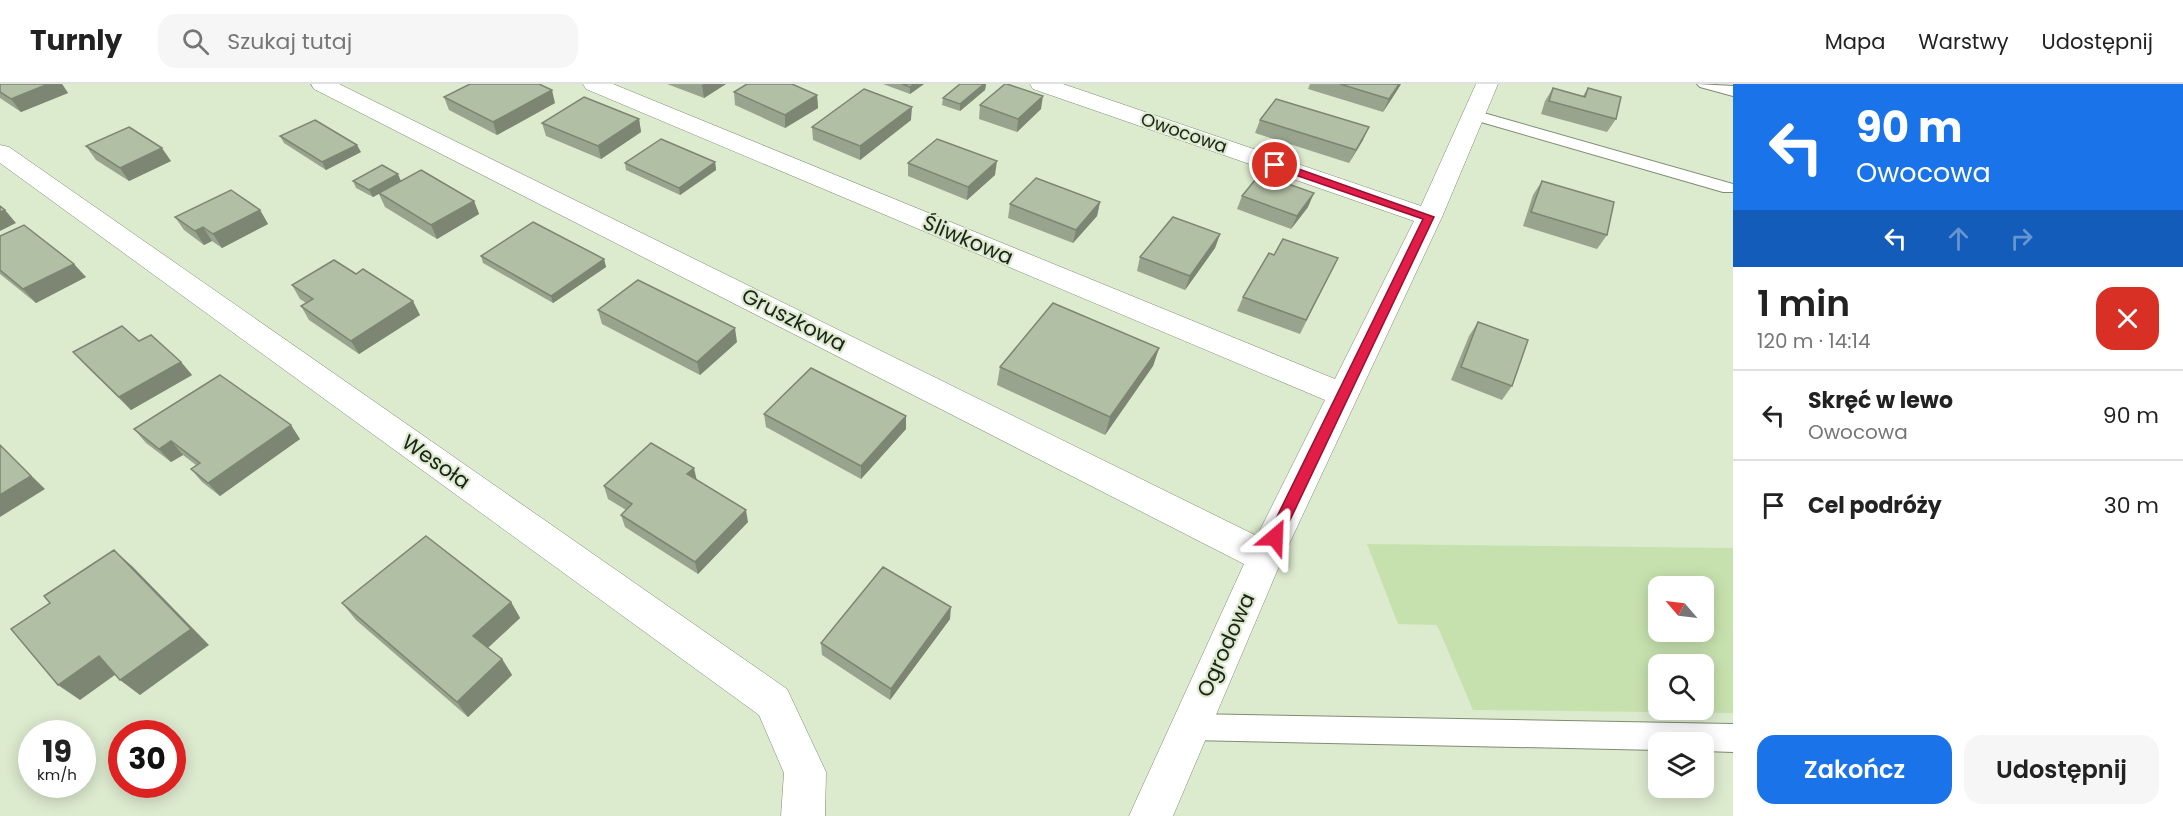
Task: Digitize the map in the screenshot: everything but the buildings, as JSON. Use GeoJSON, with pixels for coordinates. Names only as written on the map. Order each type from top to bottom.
{"type":"FeatureCollection","features":[{"type":"Feature","properties":{"kind":"street","name":"Gruszkowa"},"geometry":{"type":"LineString","coordinates":[[322,84],[1265,557]]}},
{"type":"Feature","properties":{"kind":"street","name":"Śliwkowa"},"geometry":{"type":"LineString","coordinates":[[594,84],[1342,395]]}},
{"type":"Feature","properties":{"kind":"street","name":"Owocowa"},"geometry":{"type":"LineString","coordinates":[[1041,84],[1429,217]]}},
{"type":"Feature","properties":{"kind":"street","name":"Ogrodowa"},"geometry":{"type":"LineString","coordinates":[[1150,816],[1265,557],[1429,217],[1477,93]]}},
{"type":"Feature","properties":{"kind":"street","name":"Wesoła"},"geometry":{"type":"LineString","coordinates":[[0,152],[773,702],[804,772],[803,816]]}},
{"type":"Feature","properties":{"kind":"lane"},"geometry":{"type":"LineString","coordinates":[[1705,84],[1733,91]]}},
{"type":"Feature","properties":{"kind":"lane"},"geometry":{"type":"LineString","coordinates":[[1477,93],[1729,188]]}},
{"type":"Feature","properties":{"kind":"lane"},"geometry":{"type":"LineString","coordinates":[[1190,727],[1733,738]]}},
{"type":"Feature","properties":{"kind":"green space"},"geometry":{"type":"Polygon","coordinates":[[[1367,544],[1733,548],[1733,713],[1714,713],[1714,654],[1648,654],[1648,712],[1473,710],[1437,625],[1398,624],[1367,544]]]}},
{"type":"Feature","properties":{"kind":"route"},"geometry":{"type":"LineString","coordinates":[[1275,165],[1429,217],[1275,537]]}}]}
